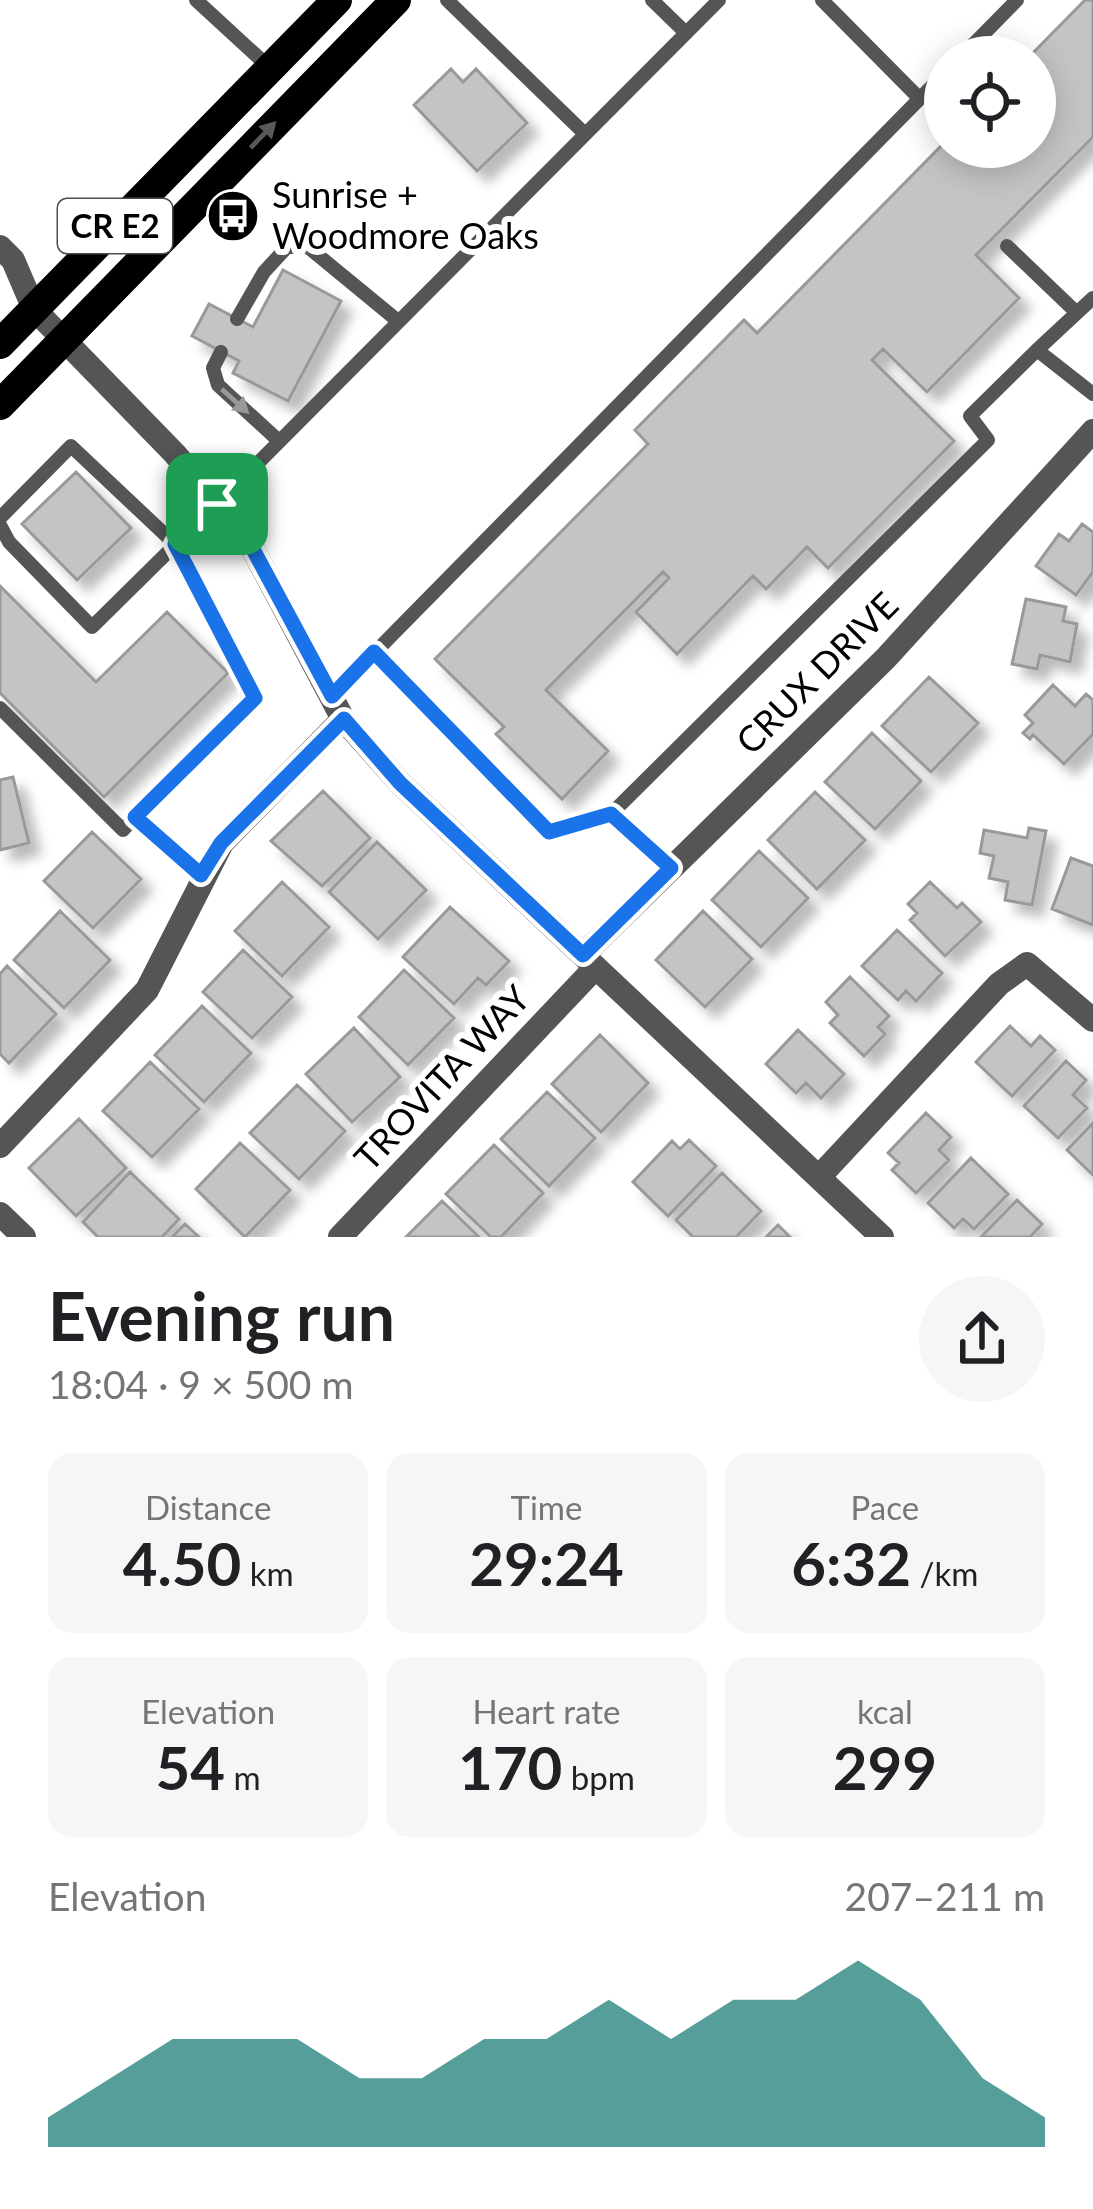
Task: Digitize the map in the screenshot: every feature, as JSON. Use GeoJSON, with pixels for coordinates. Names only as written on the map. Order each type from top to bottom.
{"type":"FeatureCollection","features":[{"type":"Feature","properties":{"kind":"main road","name":"CR E2"},"geometry":{"type":"LineString","coordinates":[[0,344],[337,0]]}},
{"type":"Feature","properties":{"kind":"main road","name":"CR E2"},"geometry":{"type":"LineString","coordinates":[[0,405],[396,0]]}},
{"type":"Feature","properties":{"kind":"street"},"geometry":{"type":"LineString","coordinates":[[0,247],[13,260],[34,310]]}},
{"type":"Feature","properties":{"kind":"street"},"geometry":{"type":"LineString","coordinates":[[0,291],[34,310],[64,339],[248,540],[338,707],[400,783],[882,1237]]}},
{"type":"Feature","properties":{"kind":"street","name":"CRUX DRIVE"},"geometry":{"type":"LineString","coordinates":[[589,962],[671,868],[886,658],[1093,431]]}},
{"type":"Feature","properties":{"kind":"street"},"geometry":{"type":"LineString","coordinates":[[0,1146],[147,990],[171,951],[201,875],[221,843],[338,707]]}},
{"type":"Feature","properties":{"kind":"street","name":"TROVITA WAY"},"geometry":{"type":"LineString","coordinates":[[340,1237],[589,962]]}},
{"type":"Feature","properties":{"kind":"street"},"geometry":{"type":"LineString","coordinates":[[819,1177],[999,984],[1027,964],[1093,1020]]}},
{"type":"Feature","properties":{"kind":"street"},"geometry":{"type":"LineString","coordinates":[[0,1214],[24,1237]]}},
{"type":"Feature","properties":{"kind":"lane"},"geometry":{"type":"LineString","coordinates":[[196,0],[270,68]]}},
{"type":"Feature","properties":{"kind":"lane"},"geometry":{"type":"LineString","coordinates":[[447,0],[584,133]]}},
{"type":"Feature","properties":{"kind":"lane"},"geometry":{"type":"LineString","coordinates":[[652,0],[686,32]]}},
{"type":"Feature","properties":{"kind":"lane"},"geometry":{"type":"LineString","coordinates":[[0,708],[123,830],[255,698],[175,544],[71,446],[0,522],[9,542],[92,626],[175,544],[204,524],[217,504],[719,0]]}},
{"type":"Feature","properties":{"kind":"lane"},"geometry":{"type":"LineString","coordinates":[[822,0],[920,99]]}},
{"type":"Feature","properties":{"kind":"lane"},"geometry":{"type":"LineString","coordinates":[[982,36],[1017,0]]}},
{"type":"Feature","properties":{"kind":"lane"},"geometry":{"type":"LineString","coordinates":[[338,707],[374,652],[924,95]]}},
{"type":"Feature","properties":{"kind":"lane"},"geometry":{"type":"LineString","coordinates":[[1007,246],[1077,313]]}},
{"type":"Feature","properties":{"kind":"lane"},"geometry":{"type":"LineString","coordinates":[[237,319],[287,247],[308,247],[398,321]]}},
{"type":"Feature","properties":{"kind":"lane"},"geometry":{"type":"LineString","coordinates":[[374,652],[549,832],[611,814],[988,440],[970,416],[1093,298]]}},
{"type":"Feature","properties":{"kind":"lane"},"geometry":{"type":"LineString","coordinates":[[1037,350],[1093,394]]}},
{"type":"Feature","properties":{"kind":"lane"},"geometry":{"type":"LineString","coordinates":[[221,352],[213,368],[218,385],[279,441]]}},
{"type":"Feature","properties":{"kind":"lane"},"geometry":{"type":"LineString","coordinates":[[611,814],[671,868]]}},
{"type":"Feature","properties":{"kind":"lane"},"geometry":{"type":"LineString","coordinates":[[135,817],[201,875]]}},
{"type":"Feature","properties":{"kind":"building"},"geometry":{"type":"Polygon","coordinates":[[[1085,0],[1093,0],[1093,137],[976,255],[1019,298],[927,392],[883,349],[872,360],[954,441],[828,568],[807,547],[766,589],[753,576],[677,654],[636,612],[669,578],[663,572],[546,690],[608,751],[562,799],[496,734],[504,727],[435,659],[648,444],[635,430],[744,320],[757,333],[924,163],[924,168],[1056,168],[1056,36],[1050,36],[1085,0]]]}},
{"type":"Feature","properties":{"kind":"building"},"geometry":{"type":"Polygon","coordinates":[[[451,69],[463,82],[476,69],[527,123],[477,171],[414,105],[451,69]]]}},
{"type":"Feature","properties":{"kind":"building"},"geometry":{"type":"Polygon","coordinates":[[[283,270],[341,301],[288,401],[233,373],[239,361],[192,336],[209,304],[253,327],[283,270]]]}},
{"type":"Feature","properties":{"kind":"building"},"geometry":{"type":"Polygon","coordinates":[[[76,472],[131,528],[77,580],[22,524],[76,472]]]}},
{"type":"Feature","properties":{"kind":"building"},"geometry":{"type":"Polygon","coordinates":[[[1082,524],[1093,532],[1093,572],[1076,595],[1036,566],[1059,534],[1069,541],[1082,524]]]}},
{"type":"Feature","properties":{"kind":"building"},"geometry":{"type":"Polygon","coordinates":[[[0,586],[96,682],[167,612],[228,673],[104,797],[0,693],[0,586]]]}},
{"type":"Feature","properties":{"kind":"building"},"geometry":{"type":"Polygon","coordinates":[[[1026,599],[1066,607],[1063,621],[1077,624],[1070,662],[1040,655],[1037,669],[1012,664],[1026,599]]]}},
{"type":"Feature","properties":{"kind":"building"},"geometry":{"type":"Polygon","coordinates":[[[929,677],[978,723],[931,772],[882,726],[929,677]]]}},
{"type":"Feature","properties":{"kind":"building"},"geometry":{"type":"Polygon","coordinates":[[[1053,685],[1075,706],[1086,694],[1093,700],[1093,734],[1064,764],[1033,735],[1030,739],[1023,733],[1033,723],[1025,715],[1053,685]]]}},
{"type":"Feature","properties":{"kind":"building"},"geometry":{"type":"Polygon","coordinates":[[[872,733],[921,781],[875,829],[825,782],[872,733]]]}},
{"type":"Feature","properties":{"kind":"building"},"geometry":{"type":"Polygon","coordinates":[[[13,777],[29,843],[0,850],[0,780],[13,777]]]}},
{"type":"Feature","properties":{"kind":"building"},"geometry":{"type":"Polygon","coordinates":[[[323,791],[370,838],[322,886],[271,841],[323,791]]]}},
{"type":"Feature","properties":{"kind":"building"},"geometry":{"type":"Polygon","coordinates":[[[815,792],[865,840],[817,889],[768,840],[815,792]]]}},
{"type":"Feature","properties":{"kind":"building"},"geometry":{"type":"Polygon","coordinates":[[[1029,828],[1046,831],[1032,905],[1005,900],[1008,882],[989,878],[994,856],[980,853],[984,830],[1027,838],[1029,828]]]}},
{"type":"Feature","properties":{"kind":"building"},"geometry":{"type":"Polygon","coordinates":[[[92,832],[141,879],[93,928],[44,881],[92,832]]]}},
{"type":"Feature","properties":{"kind":"building"},"geometry":{"type":"Polygon","coordinates":[[[377,842],[426,890],[378,939],[329,892],[377,842]]]}},
{"type":"Feature","properties":{"kind":"building"},"geometry":{"type":"Polygon","coordinates":[[[759,851],[808,898],[761,947],[712,900],[759,851]]]}},
{"type":"Feature","properties":{"kind":"building"},"geometry":{"type":"Polygon","coordinates":[[[1071,858],[1093,866],[1093,925],[1052,909],[1071,858]]]}},
{"type":"Feature","properties":{"kind":"building"},"geometry":{"type":"Polygon","coordinates":[[[282,882],[329,927],[282,976],[235,931],[282,882]]]}},
{"type":"Feature","properties":{"kind":"building"},"geometry":{"type":"Polygon","coordinates":[[[930,882],[957,908],[962,903],[981,922],[945,956],[910,920],[917,913],[908,904],[930,882]]]}},
{"type":"Feature","properties":{"kind":"building"},"geometry":{"type":"Polygon","coordinates":[[[450,907],[509,961],[486,985],[478,978],[454,1004],[403,957],[450,907]]]}},
{"type":"Feature","properties":{"kind":"building"},"geometry":{"type":"Polygon","coordinates":[[[60,911],[110,960],[64,1008],[14,960],[60,911]]]}},
{"type":"Feature","properties":{"kind":"building"},"geometry":{"type":"Polygon","coordinates":[[[703,911],[752,959],[705,1007],[656,960],[703,911]]]}},
{"type":"Feature","properties":{"kind":"building"},"geometry":{"type":"Polygon","coordinates":[[[897,930],[942,973],[916,1001],[906,991],[898,1000],[862,966],[897,930]]]}},
{"type":"Feature","properties":{"kind":"building"},"geometry":{"type":"Polygon","coordinates":[[[243,950],[292,997],[252,1038],[203,992],[243,950]]]}},
{"type":"Feature","properties":{"kind":"building"},"geometry":{"type":"Polygon","coordinates":[[[7,966],[56,1014],[9,1063],[0,1054],[0,974],[7,966]]]}},
{"type":"Feature","properties":{"kind":"building"},"geometry":{"type":"Polygon","coordinates":[[[404,970],[454,1018],[408,1065],[359,1017],[404,970]]]}},
{"type":"Feature","properties":{"kind":"building"},"geometry":{"type":"Polygon","coordinates":[[[850,977],[889,1016],[878,1027],[885,1034],[864,1056],[830,1023],[838,1015],[826,1002],[850,977]]]}},
{"type":"Feature","properties":{"kind":"building"},"geometry":{"type":"Polygon","coordinates":[[[202,1006],[251,1053],[204,1102],[155,1055],[202,1006]]]}},
{"type":"Feature","properties":{"kind":"building"},"geometry":{"type":"Polygon","coordinates":[[[1010,1026],[1031,1046],[1040,1036],[1055,1050],[1012,1096],[976,1062],[1010,1026]]]}},
{"type":"Feature","properties":{"kind":"building"},"geometry":{"type":"Polygon","coordinates":[[[354,1028],[400,1077],[352,1122],[306,1074],[354,1028]]]}},
{"type":"Feature","properties":{"kind":"building"},"geometry":{"type":"Polygon","coordinates":[[[798,1030],[844,1074],[821,1098],[806,1083],[796,1093],[766,1064],[798,1030]]]}},
{"type":"Feature","properties":{"kind":"building"},"geometry":{"type":"Polygon","coordinates":[[[600,1035],[648,1083],[601,1132],[552,1084],[600,1035]]]}},
{"type":"Feature","properties":{"kind":"building"},"geometry":{"type":"Polygon","coordinates":[[[1066,1061],[1086,1080],[1073,1095],[1087,1108],[1058,1138],[1024,1106],[1066,1061]]]}},
{"type":"Feature","properties":{"kind":"building"},"geometry":{"type":"Polygon","coordinates":[[[150,1062],[199,1109],[152,1157],[103,1111],[150,1062]]]}},
{"type":"Feature","properties":{"kind":"building"},"geometry":{"type":"Polygon","coordinates":[[[297,1085],[345,1131],[299,1179],[250,1133],[297,1085]]]}},
{"type":"Feature","properties":{"kind":"building"},"geometry":{"type":"Polygon","coordinates":[[[547,1092],[595,1138],[549,1186],[501,1139],[547,1092]]]}},
{"type":"Feature","properties":{"kind":"building"},"geometry":{"type":"Polygon","coordinates":[[[926,1113],[951,1137],[939,1150],[949,1160],[916,1193],[892,1170],[899,1163],[888,1153],[926,1113]]]}},
{"type":"Feature","properties":{"kind":"building"},"geometry":{"type":"Polygon","coordinates":[[[79,1119],[126,1168],[76,1216],[29,1168],[79,1119]]]}},
{"type":"Feature","properties":{"kind":"building"},"geometry":{"type":"Polygon","coordinates":[[[1093,1123],[1093,1175],[1067,1150],[1093,1123]]]}},
{"type":"Feature","properties":{"kind":"building"},"geometry":{"type":"Polygon","coordinates":[[[689,1140],[716,1166],[668,1216],[633,1182],[672,1141],[680,1149],[689,1140]]]}},
{"type":"Feature","properties":{"kind":"building"},"geometry":{"type":"Polygon","coordinates":[[[240,1143],[290,1190],[245,1237],[196,1189],[240,1143]]]}},
{"type":"Feature","properties":{"kind":"building"},"geometry":{"type":"Polygon","coordinates":[[[494,1145],[543,1193],[501,1237],[491,1237],[446,1194],[494,1145]]]}},
{"type":"Feature","properties":{"kind":"building"},"geometry":{"type":"Polygon","coordinates":[[[971,1158],[1008,1194],[974,1229],[963,1219],[954,1228],[928,1203],[971,1158]]]}},
{"type":"Feature","properties":{"kind":"building"},"geometry":{"type":"Polygon","coordinates":[[[130,1172],[179,1219],[162,1237],[98,1237],[83,1222],[130,1172]]]}},
{"type":"Feature","properties":{"kind":"building"},"geometry":{"type":"Polygon","coordinates":[[[722,1173],[761,1211],[736,1237],[693,1237],[676,1220],[722,1173]]]}},
{"type":"Feature","properties":{"kind":"building"},"geometry":{"type":"Polygon","coordinates":[[[1017,1200],[1042,1224],[1030,1237],[981,1237],[1017,1200]]]}},
{"type":"Feature","properties":{"kind":"building"},"geometry":{"type":"Polygon","coordinates":[[[442,1201],[479,1237],[406,1237],[442,1201]]]}},
{"type":"Feature","properties":{"kind":"building"},"geometry":{"type":"Polygon","coordinates":[[[185,1224],[199,1237],[172,1237],[185,1224]]]}},
{"type":"Feature","properties":{"kind":"building"},"geometry":{"type":"Polygon","coordinates":[[[778,1225],[790,1237],[766,1237],[778,1225]]]}},
{"type":"Feature","properties":{"kind":"place","name":"Sunrise + Woodmore Oaks"},"geometry":{"type":"Point","coordinates":[233,216]}},
{"type":"Feature","properties":{"kind":"route"},"geometry":{"type":"LineString","coordinates":[[217,504],[248,540],[332,696],[374,652],[549,832],[611,814],[671,868],[583,955],[400,783],[344,719],[221,843],[201,875],[179,858],[135,817],[255,698],[175,544],[204,524],[217,504]]}}]}
